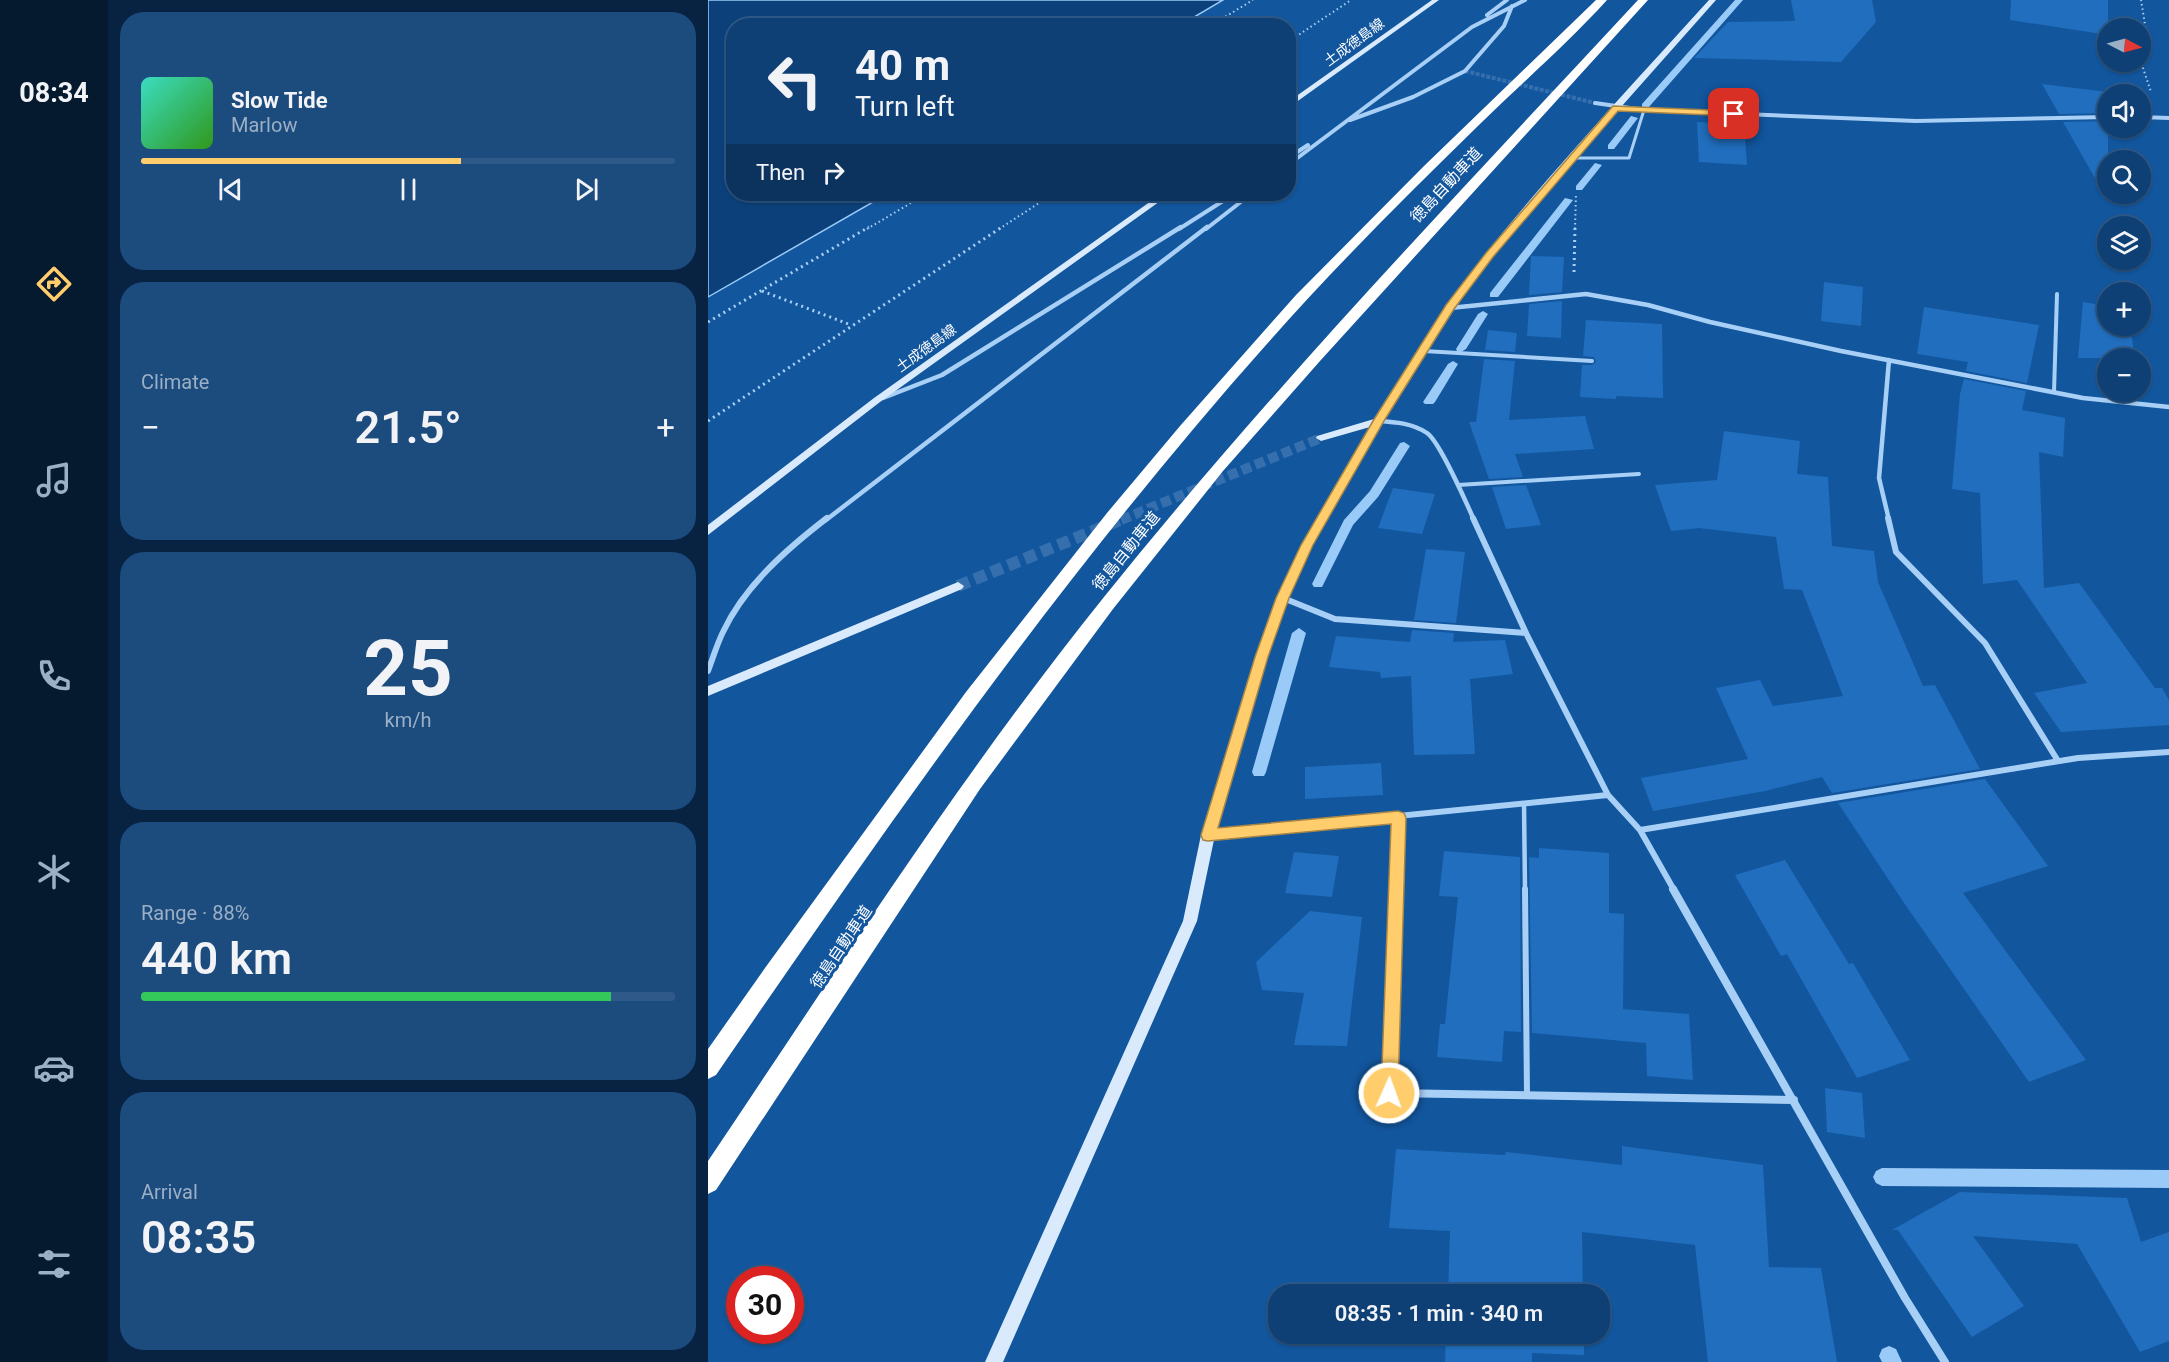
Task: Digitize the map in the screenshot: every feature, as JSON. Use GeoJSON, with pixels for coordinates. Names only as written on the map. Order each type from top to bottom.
{"type":"FeatureCollection","features":[{"type":"Feature","properties":{"kind":"highway","name":"徳島自動車道"},"geometry":{"type":"LineString","coordinates":[[708,1068],[914,775],[1057,588],[1164,454],[1259,343],[1366,227],[1602,0]]}},
{"type":"Feature","properties":{"kind":"highway","name":"徳島自動車道"},"geometry":{"type":"LineString","coordinates":[[708,1182],[974,784],[1107,605],[1218,468],[1315,358],[1643,0]]}},
{"type":"Feature","properties":{"kind":"street","name":"土成徳島線"},"geometry":{"type":"LineString","coordinates":[[1296,100],[1436,0]]}},
{"type":"Feature","properties":{"kind":"street"},"geometry":{"type":"LineString","coordinates":[[1296,159],[1507,0]]}},
{"type":"Feature","properties":{"kind":"street"},"geometry":{"type":"LineString","coordinates":[[1472,27],[1525,0]]}},
{"type":"Feature","properties":{"kind":"street"},"geometry":{"type":"LineString","coordinates":[[994,1362],[1190,921],[1208,835],[1261,657],[1283,598],[1307,545],[1378,421],[1450,308],[1489,255],[1571,158],[1713,0]]}},
{"type":"Feature","properties":{"kind":"street"},"geometry":{"type":"LineString","coordinates":[[1296,153],[1344,122],[1413,97],[1464,72],[1504,26],[1512,6]]}},
{"type":"Feature","properties":{"kind":"street"},"geometry":{"type":"LineString","coordinates":[[1595,103],[1644,111],[1916,121],[2097,117]]}},
{"type":"Feature","properties":{"kind":"street"},"geometry":{"type":"LineString","coordinates":[[2151,117],[2169,118]]}},
{"type":"Feature","properties":{"kind":"street","name":"土成徳島線"},"geometry":{"type":"LineString","coordinates":[[708,531],[877,400],[1156,201]]}},
{"type":"Feature","properties":{"kind":"street"},"geometry":{"type":"LineString","coordinates":[[877,400],[942,375],[1084,290],[1222,201]]}},
{"type":"Feature","properties":{"kind":"street"},"geometry":{"type":"LineString","coordinates":[[708,670],[724,630],[757,581],[804,536],[1242,201]]}},
{"type":"Feature","properties":{"kind":"street"},"geometry":{"type":"LineString","coordinates":[[1450,308],[1586,294],[1648,305],[1710,322],[1889,360],[2084,398],[2169,407]]}},
{"type":"Feature","properties":{"kind":"street"},"geometry":{"type":"LineString","coordinates":[[1889,360],[1879,478],[1896,552],[1985,643],[2058,761]]}},
{"type":"Feature","properties":{"kind":"street"},"geometry":{"type":"LineString","coordinates":[[1321,438],[1378,421],[1406,423],[1429,434],[1458,485],[1526,633],[1608,795],[1640,830],[1905,1298],[1945,1362]]}},
{"type":"Feature","properties":{"kind":"street"},"geometry":{"type":"LineString","coordinates":[[708,691],[958,586]]}},
{"type":"Feature","properties":{"kind":"street"},"geometry":{"type":"LineString","coordinates":[[1283,598],[1335,619],[1526,633]]}},
{"type":"Feature","properties":{"kind":"street"},"geometry":{"type":"LineString","coordinates":[[1640,830],[2078,758],[2169,752]]}},
{"type":"Feature","properties":{"kind":"street"},"geometry":{"type":"LineString","coordinates":[[1208,835],[1398,818],[1608,795]]}},
{"type":"Feature","properties":{"kind":"street"},"geometry":{"type":"LineString","coordinates":[[1398,818],[1389,1093],[1794,1100]]}},
{"type":"Feature","properties":{"kind":"lane"},"geometry":{"type":"LineString","coordinates":[[1571,158],[1629,158],[1644,111]]}},
{"type":"Feature","properties":{"kind":"lane"},"geometry":{"type":"LineString","coordinates":[[2054,392],[2057,294]]}},
{"type":"Feature","properties":{"kind":"lane"},"geometry":{"type":"LineString","coordinates":[[1422,351],[1592,361]]}},
{"type":"Feature","properties":{"kind":"lane"},"geometry":{"type":"LineString","coordinates":[[1458,485],[1639,474]]}},
{"type":"Feature","properties":{"kind":"lane"},"geometry":{"type":"LineString","coordinates":[[1524,804],[1527,1095]]}},
{"type":"Feature","properties":{"kind":"path"},"geometry":{"type":"LineString","coordinates":[[1223,18],[1253,0]]}},
{"type":"Feature","properties":{"kind":"path"},"geometry":{"type":"LineString","coordinates":[[1296,37],[1351,0]]}},
{"type":"Feature","properties":{"kind":"path"},"geometry":{"type":"LineString","coordinates":[[2141,0],[2144,18]]}},
{"type":"Feature","properties":{"kind":"path"},"geometry":{"type":"LineString","coordinates":[[2144,72],[2159,117]]}},
{"type":"Feature","properties":{"kind":"path"},"geometry":{"type":"LineString","coordinates":[[1552,180],[1577,194],[1573,295]]}},
{"type":"Feature","properties":{"kind":"path"},"geometry":{"type":"LineString","coordinates":[[708,322],[914,201]]}},
{"type":"Feature","properties":{"kind":"path"},"geometry":{"type":"LineString","coordinates":[[708,421],[1042,201]]}},
{"type":"Feature","properties":{"kind":"path"},"geometry":{"type":"LineString","coordinates":[[762,290],[851,325]]}},
{"type":"Feature","properties":{"kind":"water"},"geometry":{"type":"Polygon","coordinates":[[[708,0],[1223,0],[1193,18],[726,18],[726,201],[875,201],[708,297],[708,0]]]}},
{"type":"Feature","properties":{"kind":"building"},"geometry":{"type":"Polygon","coordinates":[[[1791,0],[1872,0],[1876,22],[1841,62],[1694,58],[1728,22],[1795,21],[1791,0]]]}},
{"type":"Feature","properties":{"kind":"building"},"geometry":{"type":"Polygon","coordinates":[[[2011,0],[2108,0],[2108,18],[2097,18],[2097,33],[2010,20],[2011,0]]]}},
{"type":"Feature","properties":{"kind":"building"},"geometry":{"type":"Polygon","coordinates":[[[2042,84],[2097,91],[2097,113],[2059,114],[2042,84]]]}},
{"type":"Feature","properties":{"kind":"building"},"geometry":{"type":"Polygon","coordinates":[[[2097,121],[2097,138],[2108,138],[2108,150],[2097,150],[2097,182],[2063,122],[2097,121]]]}},
{"type":"Feature","properties":{"kind":"building"},"geometry":{"type":"Polygon","coordinates":[[[1697,122],[1744,124],[1747,165],[1699,162],[1697,122]]]}},
{"type":"Feature","properties":{"kind":"building"},"geometry":{"type":"Polygon","coordinates":[[[1531,256],[1564,257],[1562,292],[1529,295],[1531,256]]]}},
{"type":"Feature","properties":{"kind":"building"},"geometry":{"type":"Polygon","coordinates":[[[1824,282],[1863,287],[1861,326],[1821,321],[1824,282]]]}},
{"type":"Feature","properties":{"kind":"building"},"geometry":{"type":"Polygon","coordinates":[[[1562,301],[1561,338],[1527,336],[1529,304],[1562,301]]]}},
{"type":"Feature","properties":{"kind":"building"},"geometry":{"type":"Polygon","coordinates":[[[2083,302],[2097,304],[2097,336],[2132,336],[2133,348],[2097,348],[2097,358],[2078,358],[2083,302]]]}},
{"type":"Feature","properties":{"kind":"building"},"geometry":{"type":"Polygon","coordinates":[[[1924,307],[2039,325],[2027,383],[1966,371],[1968,362],[1917,354],[1924,307]]]}},
{"type":"Feature","properties":{"kind":"building"},"geometry":{"type":"Polygon","coordinates":[[[1586,320],[1662,324],[1663,398],[1580,397],[1582,365],[1592,365],[1596,362],[1594,357],[1583,356],[1586,320]]]}},
{"type":"Feature","properties":{"kind":"building"},"geometry":{"type":"Polygon","coordinates":[[[1488,330],[1517,333],[1515,352],[1485,350],[1488,330]]]}},
{"type":"Feature","properties":{"kind":"building"},"geometry":{"type":"Polygon","coordinates":[[[1484,359],[1515,361],[1509,420],[1585,416],[1594,449],[1515,454],[1523,477],[1489,479],[1469,422],[1476,422],[1484,359]]]}},
{"type":"Feature","properties":{"kind":"building"},"geometry":{"type":"Polygon","coordinates":[[[1964,379],[2026,391],[2022,410],[2065,418],[2063,457],[2039,452],[2044,588],[2079,583],[2155,688],[2162,688],[2169,700],[2169,725],[2061,732],[2034,693],[2087,683],[2017,580],[1983,584],[1980,493],[1952,489],[1960,394],[1964,379]]]}},
{"type":"Feature","properties":{"kind":"building"},"geometry":{"type":"Polygon","coordinates":[[[1724,431],[1800,441],[1797,474],[1828,477],[1832,546],[1874,551],[1878,582],[1923,686],[1935,685],[1980,769],[1832,793],[1822,777],[1765,791],[1653,811],[1641,778],[1748,759],[1716,688],[1760,680],[1773,706],[1843,696],[1802,590],[1784,589],[1776,537],[1699,528],[1671,531],[1655,485],[1717,480],[1724,431]]]}},
{"type":"Feature","properties":{"kind":"building"},"geometry":{"type":"Polygon","coordinates":[[[1526,485],[1541,525],[1506,529],[1492,487],[1526,485]]]}},
{"type":"Feature","properties":{"kind":"building"},"geometry":{"type":"Polygon","coordinates":[[[1393,488],[1435,494],[1422,534],[1378,528],[1393,488]]]}},
{"type":"Feature","properties":{"kind":"building"},"geometry":{"type":"Polygon","coordinates":[[[1426,549],[1465,552],[1456,623],[1414,620],[1426,549]]]}},
{"type":"Feature","properties":{"kind":"building"},"geometry":{"type":"Polygon","coordinates":[[[1412,630],[1454,633],[1453,642],[1505,640],[1513,674],[1470,679],[1475,754],[1414,755],[1411,676],[1381,678],[1380,672],[1329,667],[1336,636],[1410,642],[1412,630]]]}},
{"type":"Feature","properties":{"kind":"building"},"geometry":{"type":"Polygon","coordinates":[[[1381,763],[1383,795],[1305,799],[1305,767],[1381,763]]]}},
{"type":"Feature","properties":{"kind":"building"},"geometry":{"type":"Polygon","coordinates":[[[1985,779],[2048,866],[1963,893],[2086,1060],[2029,1082],[1904,903],[1838,803],[1985,779]]]}},
{"type":"Feature","properties":{"kind":"building"},"geometry":{"type":"Polygon","coordinates":[[[1539,848],[1609,853],[1609,913],[1624,914],[1623,1009],[1689,1014],[1693,1080],[1647,1076],[1646,1043],[1532,1033],[1529,857],[1539,858],[1539,848]]]}},
{"type":"Feature","properties":{"kind":"building"},"geometry":{"type":"Polygon","coordinates":[[[1444,851],[1520,857],[1521,1032],[1504,1031],[1502,1062],[1437,1057],[1440,1024],[1445,1024],[1458,897],[1439,896],[1444,851]]]}},
{"type":"Feature","properties":{"kind":"building"},"geometry":{"type":"Polygon","coordinates":[[[1294,852],[1339,856],[1332,897],[1285,893],[1294,852]]]}},
{"type":"Feature","properties":{"kind":"building"},"geometry":{"type":"Polygon","coordinates":[[[1785,860],[1849,964],[1853,963],[1910,1060],[1857,1078],[1787,954],[1781,956],[1735,875],[1785,860]]]}},
{"type":"Feature","properties":{"kind":"building"},"geometry":{"type":"Polygon","coordinates":[[[1310,911],[1362,917],[1347,1046],[1294,1045],[1304,993],[1262,990],[1256,962],[1310,911]]]}},
{"type":"Feature","properties":{"kind":"building"},"geometry":{"type":"Polygon","coordinates":[[[1825,1088],[1862,1093],[1865,1138],[1827,1132],[1825,1088]]]}},
{"type":"Feature","properties":{"kind":"building"},"geometry":{"type":"Polygon","coordinates":[[[1622,1146],[1763,1165],[1769,1267],[1821,1268],[1837,1362],[1708,1362],[1695,1245],[1582,1232],[1583,1284],[1448,1284],[1450,1231],[1389,1228],[1396,1149],[1505,1155],[1506,1152],[1622,1165],[1622,1146]]]}},
{"type":"Feature","properties":{"kind":"building"},"geometry":{"type":"Polygon","coordinates":[[[1960,1192],[2127,1198],[2141,1242],[2169,1232],[2169,1341],[2140,1352],[2077,1244],[1973,1236],[2024,1306],[1972,1337],[1898,1230],[1892,1230],[1960,1192]]]}},
{"type":"Feature","properties":{"kind":"building"},"geometry":{"type":"Polygon","coordinates":[[[1446,1344],[1584,1344],[1584,1355],[1532,1353],[1532,1362],[1445,1362],[1446,1344]]]}},
{"type":"Feature","properties":{"kind":"waterway"},"geometry":{"type":"LineString","coordinates":[[1645,106],[1739,0]]}},
{"type":"Feature","properties":{"kind":"waterway"},"geometry":{"type":"LineString","coordinates":[[1611,147],[1634,118]]}},
{"type":"Feature","properties":{"kind":"waterway"},"geometry":{"type":"LineString","coordinates":[[1579,188],[1598,165]]}},
{"type":"Feature","properties":{"kind":"waterway"},"geometry":{"type":"LineString","coordinates":[[1494,295],[1568,200]]}},
{"type":"Feature","properties":{"kind":"waterway"},"geometry":{"type":"LineString","coordinates":[[1461,349],[1483,314]]}},
{"type":"Feature","properties":{"kind":"waterway"},"geometry":{"type":"LineString","coordinates":[[1429,402],[1453,364]]}},
{"type":"Feature","properties":{"kind":"waterway"},"geometry":{"type":"LineString","coordinates":[[1318,584],[1348,523],[1374,494],[1404,446]]}},
{"type":"Feature","properties":{"kind":"waterway"},"geometry":{"type":"LineString","coordinates":[[1259,772],[1299,633]]}},
{"type":"Feature","properties":{"kind":"waterway"},"geometry":{"type":"LineString","coordinates":[[1882,1177],[2169,1179]]}},
{"type":"Feature","properties":{"kind":"waterway"},"geometry":{"type":"LineString","coordinates":[[1889,1356],[1892,1362]]}},
{"type":"Feature","properties":{"kind":"tunnel"},"geometry":{"type":"LineString","coordinates":[[1465,71],[1595,103]]}},
{"type":"Feature","properties":{"kind":"tunnel"},"geometry":{"type":"LineString","coordinates":[[1121,520],[1321,438]]}},
{"type":"Feature","properties":{"kind":"tunnel"},"geometry":{"type":"LineString","coordinates":[[958,586],[1125,518]]}},
{"type":"Feature","properties":{"kind":"route"},"geometry":{"type":"LineString","coordinates":[[1389,1093],[1398,818],[1208,835],[1261,657],[1283,598],[1307,545],[1378,421],[1450,308],[1489,255],[1571,158],[1616,108],[1734,114]]}}]}
